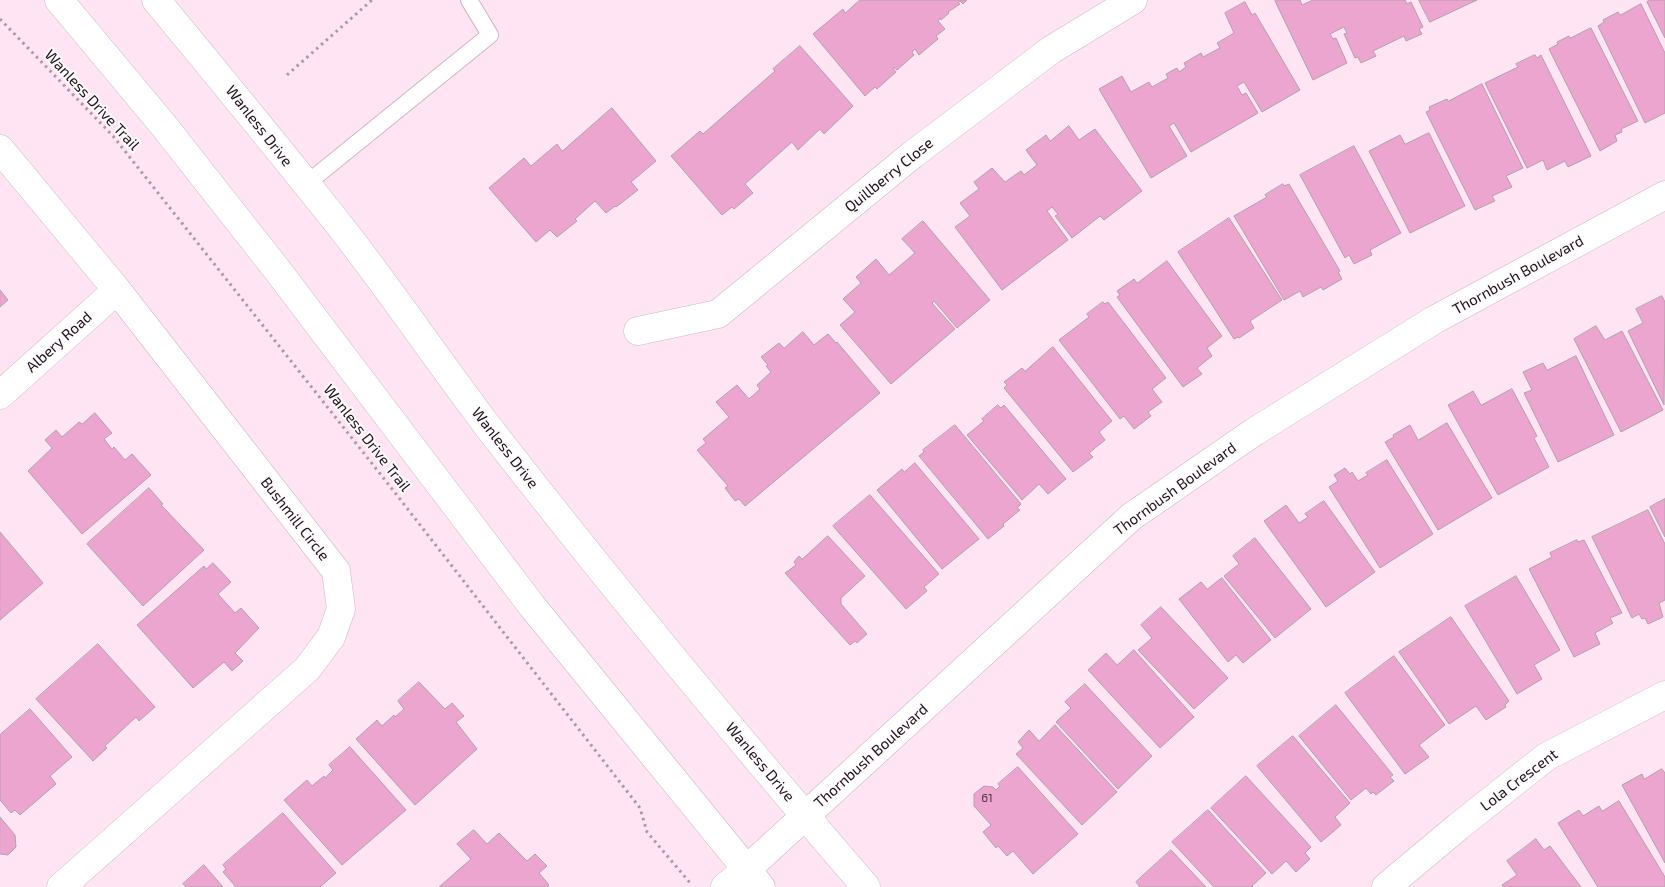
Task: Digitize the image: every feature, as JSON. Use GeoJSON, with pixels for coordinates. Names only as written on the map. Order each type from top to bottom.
{"type":"FeatureCollection","features":[{"type":"Feature","properties":{"kind":"street"},"geometry":{"type":"LineString","coordinates":[[59,0],[164,126],[278,271],[532,606],[753,879]]}},
{"type":"Feature","properties":{"kind":"street","name":"Wanless Drive"},"geometry":{"type":"LineString","coordinates":[[156,0],[329,213],[488,426],[593,561],[866,887]]}},
{"type":"Feature","properties":{"kind":"street","name":"Quillberry Close"},"geometry":{"type":"LineString","coordinates":[[638,331],[718,314],[912,155],[1051,50],[1134,0]]}},
{"type":"Feature","properties":{"kind":"street","name":"Bushmill Circle"},"geometry":{"type":"LineString","coordinates":[[0,149],[117,290],[336,571],[341,609],[331,637],[307,669],[61,887]]}},
{"type":"Feature","properties":{"kind":"street","name":"Thornbush Boulevard"},"geometry":{"type":"LineString","coordinates":[[725,887],[753,879],[805,816],[1131,517],[1254,432],[1434,320],[1665,196]]}},
{"type":"Feature","properties":{"kind":"street","name":"Albery Road"},"geometry":{"type":"LineString","coordinates":[[0,395],[117,290]]}},
{"type":"Feature","properties":{"kind":"street","name":"Lola Crescent"},"geometry":{"type":"LineString","coordinates":[[1386,887],[1546,757],[1665,695]]}},
{"type":"Feature","properties":{"kind":"lane"},"geometry":{"type":"LineString","coordinates":[[305,184],[490,35],[469,0]]}},
{"type":"Feature","properties":{"kind":"path"},"geometry":{"type":"LineString","coordinates":[[287,75],[372,0]]}},
{"type":"Feature","properties":{"kind":"path","name":"Wanless Drive Trail"},"geometry":{"type":"LineString","coordinates":[[0,19],[114,136],[390,484],[640,808],[647,832],[693,887]]}},
{"type":"Feature","properties":{"kind":"building"},"geometry":{"type":"Polygon","coordinates":[[[860,0],[967,0],[963,4],[960,1],[958,2],[960,4],[948,12],[941,20],[940,18],[938,21],[945,29],[936,36],[938,39],[919,55],[915,49],[912,52],[914,55],[897,70],[893,68],[896,72],[877,89],[875,87],[865,96],[813,34],[843,9],[845,13],[860,0]]]}},
{"type":"Feature","properties":{"kind":"building"},"geometry":{"type":"Polygon","coordinates":[[[1300,0],[1302,5],[1313,0],[1405,0],[1407,4],[1411,2],[1423,27],[1419,29],[1422,34],[1406,41],[1404,36],[1373,51],[1376,56],[1361,63],[1358,57],[1355,58],[1344,34],[1347,33],[1344,27],[1330,34],[1333,39],[1336,38],[1347,63],[1313,80],[1275,1],[1300,0]]]}},
{"type":"Feature","properties":{"kind":"building"},"geometry":{"type":"Polygon","coordinates":[[[1419,0],[1477,0],[1430,22],[1419,0]]]}},
{"type":"Feature","properties":{"kind":"building"},"geometry":{"type":"Polygon","coordinates":[[[1650,0],[1665,0],[1665,38],[1647,2],[1650,0]]]}},
{"type":"Feature","properties":{"kind":"building"},"geometry":{"type":"Polygon","coordinates":[[[1245,2],[1252,15],[1255,13],[1300,90],[1262,112],[1244,82],[1237,86],[1242,95],[1246,93],[1258,113],[1191,152],[1174,123],[1169,126],[1187,156],[1151,178],[1099,89],[1122,76],[1131,92],[1149,82],[1152,87],[1168,78],[1166,74],[1177,68],[1179,72],[1186,67],[1184,63],[1201,53],[1203,57],[1220,48],[1217,43],[1234,33],[1225,13],[1245,2]]]}},
{"type":"Feature","properties":{"kind":"building"},"geometry":{"type":"Polygon","coordinates":[[[1641,4],[1665,53],[1665,113],[1645,123],[1598,26],[1604,22],[1603,20],[1618,12],[1620,15],[1641,4]]]}},
{"type":"Feature","properties":{"kind":"building"},"geometry":{"type":"Polygon","coordinates":[[[1591,28],[1638,121],[1621,129],[1622,132],[1615,135],[1617,141],[1600,151],[1549,49],[1558,44],[1557,42],[1569,36],[1570,38],[1591,28]]]}},
{"type":"Feature","properties":{"kind":"building"},"geometry":{"type":"Polygon","coordinates":[[[800,46],[853,106],[824,134],[820,129],[798,150],[792,142],[745,184],[753,193],[734,209],[732,207],[722,215],[671,156],[700,131],[703,134],[775,71],[773,69],[800,46]]]}},
{"type":"Feature","properties":{"kind":"building"},"geometry":{"type":"Polygon","coordinates":[[[1535,55],[1537,58],[1541,55],[1591,156],[1568,167],[1565,161],[1547,170],[1543,160],[1527,168],[1485,83],[1518,67],[1516,64],[1535,55]]]}},
{"type":"Feature","properties":{"kind":"building"},"geometry":{"type":"Polygon","coordinates":[[[1482,84],[1523,168],[1506,176],[1512,187],[1492,196],[1495,201],[1475,210],[1426,112],[1430,110],[1429,107],[1447,99],[1448,101],[1482,84]]]}},
{"type":"Feature","properties":{"kind":"building"},"geometry":{"type":"Polygon","coordinates":[[[612,108],[656,161],[631,182],[638,190],[616,207],[606,213],[595,201],[575,219],[577,221],[557,237],[550,230],[536,242],[489,188],[524,158],[531,166],[557,144],[562,151],[612,108]]]}},
{"type":"Feature","properties":{"kind":"building"},"geometry":{"type":"Polygon","coordinates":[[[1069,126],[1079,140],[1095,129],[1142,191],[1104,220],[1100,216],[1072,238],[1055,216],[1058,214],[1052,207],[1047,211],[1068,240],[1002,290],[955,227],[970,216],[960,203],[979,189],[974,182],[992,168],[1005,182],[1021,171],[1024,175],[1037,165],[1026,150],[1046,135],[1050,141],[1069,126]]]}},
{"type":"Feature","properties":{"kind":"building"},"geometry":{"type":"Polygon","coordinates":[[[1429,133],[1465,206],[1410,233],[1369,151],[1400,135],[1405,144],[1429,133]]]}},
{"type":"Feature","properties":{"kind":"building"},"geometry":{"type":"Polygon","coordinates":[[[1354,146],[1401,233],[1370,250],[1372,255],[1354,264],[1349,255],[1345,258],[1300,175],[1354,146]]]}},
{"type":"Feature","properties":{"kind":"building"},"geometry":{"type":"Polygon","coordinates":[[[1283,184],[1284,186],[1289,184],[1340,271],[1338,272],[1342,279],[1323,290],[1321,287],[1303,297],[1300,291],[1284,300],[1234,216],[1267,197],[1265,195],[1283,184]]]}},
{"type":"Feature","properties":{"kind":"building"},"geometry":{"type":"Polygon","coordinates":[[[1229,218],[1282,300],[1250,321],[1254,328],[1239,338],[1234,339],[1178,252],[1229,218]]]}},
{"type":"Feature","properties":{"kind":"building"},"geometry":{"type":"Polygon","coordinates":[[[923,221],[990,300],[957,328],[934,301],[932,303],[955,329],[891,384],[840,325],[855,312],[843,299],[861,283],[856,277],[876,259],[889,275],[915,253],[902,239],[923,221]]]}},
{"type":"Feature","properties":{"kind":"building"},"geometry":{"type":"Polygon","coordinates":[[[1167,261],[1222,336],[1207,348],[1212,356],[1197,368],[1202,374],[1183,387],[1117,297],[1120,295],[1117,291],[1134,279],[1137,283],[1167,261]]]}},
{"type":"Feature","properties":{"kind":"building"},"geometry":{"type":"Polygon","coordinates":[[[0,290],[8,300],[0,307],[0,290]]]}},
{"type":"Feature","properties":{"kind":"building"},"geometry":{"type":"Polygon","coordinates":[[[1662,296],[1665,302],[1664,405],[1628,331],[1643,323],[1636,309],[1662,296]]]}},
{"type":"Feature","properties":{"kind":"building"},"geometry":{"type":"Polygon","coordinates":[[[1103,302],[1105,304],[1108,302],[1166,378],[1152,389],[1162,402],[1148,412],[1151,416],[1134,429],[1124,416],[1120,419],[1059,340],[1089,317],[1087,314],[1103,302]]]}},
{"type":"Feature","properties":{"kind":"building"},"geometry":{"type":"Polygon","coordinates":[[[1596,326],[1605,340],[1622,331],[1663,410],[1621,432],[1574,339],[1596,326]]]}},
{"type":"Feature","properties":{"kind":"building"},"geometry":{"type":"Polygon","coordinates":[[[803,332],[814,345],[828,334],[880,393],[745,506],[739,499],[735,501],[725,488],[728,486],[697,450],[706,443],[703,439],[729,417],[716,402],[737,385],[749,399],[760,389],[757,385],[771,372],[761,357],[779,343],[784,348],[803,332]]]}},
{"type":"Feature","properties":{"kind":"building"},"geometry":{"type":"Polygon","coordinates":[[[1053,347],[1112,421],[1099,432],[1105,440],[1089,453],[1093,457],[1073,472],[1004,388],[1007,385],[1004,382],[1022,368],[1025,371],[1053,347]]]}},
{"type":"Feature","properties":{"kind":"building"},"geometry":{"type":"Polygon","coordinates":[[[1576,356],[1614,435],[1558,462],[1524,393],[1532,390],[1523,372],[1543,363],[1547,370],[1576,356]]]}},
{"type":"Feature","properties":{"kind":"building"},"geometry":{"type":"Polygon","coordinates":[[[1512,389],[1537,436],[1534,438],[1549,467],[1498,495],[1448,405],[1473,391],[1481,405],[1512,389]]]}},
{"type":"Feature","properties":{"kind":"building"},"geometry":{"type":"Polygon","coordinates":[[[998,405],[1001,408],[1004,405],[1066,479],[1048,494],[1039,484],[1022,500],[967,435],[984,421],[982,419],[998,405]]]}},
{"type":"Feature","properties":{"kind":"building"},"geometry":{"type":"Polygon","coordinates":[[[95,413],[112,433],[104,439],[112,449],[114,447],[125,460],[132,454],[151,475],[82,534],[28,471],[52,448],[45,440],[56,430],[62,437],[79,422],[82,424],[95,413]]]}},
{"type":"Feature","properties":{"kind":"building"},"geometry":{"type":"Polygon","coordinates":[[[1447,423],[1492,498],[1438,530],[1385,442],[1410,425],[1418,440],[1447,423]]]}},
{"type":"Feature","properties":{"kind":"building"},"geometry":{"type":"Polygon","coordinates":[[[955,425],[1021,504],[1017,508],[1020,510],[988,539],[919,456],[924,452],[923,450],[955,425]]]}},
{"type":"Feature","properties":{"kind":"building"},"geometry":{"type":"Polygon","coordinates":[[[1387,460],[1433,534],[1380,568],[1329,487],[1338,481],[1334,475],[1345,468],[1350,474],[1352,472],[1358,481],[1368,475],[1366,473],[1387,460]]]}},
{"type":"Feature","properties":{"kind":"building"},"geometry":{"type":"Polygon","coordinates":[[[915,463],[979,539],[942,569],[877,490],[902,469],[904,472],[915,463]]]}},
{"type":"Feature","properties":{"kind":"building"},"geometry":{"type":"Polygon","coordinates":[[[149,488],[163,504],[161,505],[204,550],[143,606],[87,544],[149,488]]]}},
{"type":"Feature","properties":{"kind":"building"},"geometry":{"type":"Polygon","coordinates":[[[870,495],[939,574],[924,587],[927,591],[906,609],[833,526],[870,495]]]}},
{"type":"Feature","properties":{"kind":"building"},"geometry":{"type":"Polygon","coordinates":[[[1665,499],[1665,537],[1650,507],[1665,499]]]}},
{"type":"Feature","properties":{"kind":"building"},"geometry":{"type":"Polygon","coordinates":[[[1324,501],[1375,572],[1326,607],[1264,521],[1286,505],[1299,523],[1308,517],[1305,514],[1324,501]]]}},
{"type":"Feature","properties":{"kind":"building"},"geometry":{"type":"Polygon","coordinates":[[[1648,510],[1665,544],[1665,600],[1659,603],[1663,617],[1648,624],[1645,618],[1642,619],[1639,614],[1632,618],[1592,537],[1648,510]]]}},
{"type":"Feature","properties":{"kind":"building"},"geometry":{"type":"Polygon","coordinates":[[[0,532],[43,583],[0,620],[0,532]]]}},
{"type":"Feature","properties":{"kind":"building"},"geometry":{"type":"Polygon","coordinates":[[[828,536],[865,576],[841,598],[841,604],[867,634],[857,643],[855,641],[850,645],[785,573],[796,565],[794,562],[799,556],[802,559],[828,536]]]}},
{"type":"Feature","properties":{"kind":"building"},"geometry":{"type":"Polygon","coordinates":[[[1255,538],[1311,609],[1275,638],[1224,576],[1239,564],[1233,556],[1255,538]]]}},
{"type":"Feature","properties":{"kind":"building"},"geometry":{"type":"Polygon","coordinates":[[[1577,540],[1578,542],[1584,540],[1622,613],[1610,618],[1613,623],[1595,633],[1600,644],[1574,657],[1529,569],[1552,557],[1550,553],[1577,540]]]}},
{"type":"Feature","properties":{"kind":"building"},"geometry":{"type":"Polygon","coordinates":[[[213,563],[231,582],[218,594],[235,613],[241,608],[259,628],[235,653],[243,661],[232,671],[224,662],[193,688],[137,625],[204,566],[206,569],[213,563]]]}},
{"type":"Feature","properties":{"kind":"building"},"geometry":{"type":"Polygon","coordinates":[[[1516,576],[1560,650],[1534,665],[1542,679],[1517,694],[1465,606],[1516,576]]]}},
{"type":"Feature","properties":{"kind":"building"},"geometry":{"type":"Polygon","coordinates":[[[1222,578],[1271,640],[1243,663],[1236,655],[1228,662],[1179,599],[1201,582],[1207,589],[1222,578]]]}},
{"type":"Feature","properties":{"kind":"building"},"geometry":{"type":"Polygon","coordinates":[[[1161,607],[1228,678],[1194,709],[1138,650],[1152,638],[1141,625],[1161,607]]]}},
{"type":"Feature","properties":{"kind":"building"},"geometry":{"type":"Polygon","coordinates":[[[1451,617],[1509,701],[1505,705],[1506,707],[1486,720],[1476,706],[1449,724],[1399,652],[1451,617]]]}},
{"type":"Feature","properties":{"kind":"building"},"geometry":{"type":"Polygon","coordinates":[[[98,644],[155,707],[139,721],[136,717],[105,746],[107,748],[93,761],[36,699],[98,644]]]}},
{"type":"Feature","properties":{"kind":"building"},"geometry":{"type":"Polygon","coordinates":[[[1134,650],[1194,717],[1160,748],[1088,670],[1106,653],[1117,665],[1134,650]]]}},
{"type":"Feature","properties":{"kind":"building"},"geometry":{"type":"Polygon","coordinates":[[[1394,656],[1445,725],[1419,745],[1429,757],[1405,774],[1345,693],[1394,656]]]}},
{"type":"Feature","properties":{"kind":"building"},"geometry":{"type":"Polygon","coordinates":[[[419,682],[445,709],[452,703],[464,716],[456,722],[477,749],[415,805],[356,739],[377,720],[382,726],[404,709],[398,701],[419,682]]]}},
{"type":"Feature","properties":{"kind":"building"},"geometry":{"type":"Polygon","coordinates":[[[1085,684],[1152,756],[1118,789],[1056,722],[1071,708],[1065,702],[1085,684]]]}},
{"type":"Feature","properties":{"kind":"building"},"geometry":{"type":"Polygon","coordinates":[[[1336,705],[1393,775],[1390,777],[1394,781],[1376,795],[1373,792],[1371,794],[1366,788],[1351,800],[1299,736],[1336,705]]]}},
{"type":"Feature","properties":{"kind":"building"},"geometry":{"type":"Polygon","coordinates":[[[30,709],[72,757],[50,776],[56,784],[20,815],[15,810],[11,813],[0,800],[0,735],[30,709]]]}},
{"type":"Feature","properties":{"kind":"building"},"geometry":{"type":"Polygon","coordinates":[[[1055,725],[1117,792],[1082,825],[1016,754],[1023,748],[1018,742],[1029,730],[1039,741],[1055,725]]]}},
{"type":"Feature","properties":{"kind":"building"},"geometry":{"type":"Polygon","coordinates":[[[1293,736],[1350,803],[1335,817],[1341,825],[1321,842],[1257,766],[1293,736]]]}},
{"type":"Feature","properties":{"kind":"building"},"geometry":{"type":"Polygon","coordinates":[[[350,747],[406,810],[342,865],[284,800],[307,780],[312,786],[324,776],[325,778],[333,770],[329,765],[350,747]]]}},
{"type":"Feature","properties":{"kind":"building"},"geometry":{"type":"Polygon","coordinates":[[[1018,767],[1078,834],[1033,874],[1013,851],[1007,856],[998,846],[996,848],[983,832],[991,825],[974,806],[974,794],[984,786],[993,787],[996,790],[1000,786],[998,784],[1018,767]]]}},
{"type":"Feature","properties":{"kind":"building"},"geometry":{"type":"Polygon","coordinates":[[[1662,769],[1665,773],[1665,863],[1622,785],[1642,774],[1644,779],[1662,769]]]}},
{"type":"Feature","properties":{"kind":"building"},"geometry":{"type":"Polygon","coordinates":[[[1246,776],[1311,847],[1305,853],[1310,859],[1296,872],[1286,861],[1272,874],[1211,808],[1246,776]]]}},
{"type":"Feature","properties":{"kind":"building"},"geometry":{"type":"Polygon","coordinates":[[[1619,801],[1665,877],[1665,887],[1598,887],[1558,823],[1579,810],[1583,816],[1599,806],[1602,811],[1619,801]]]}},
{"type":"Feature","properties":{"kind":"building"},"geometry":{"type":"Polygon","coordinates":[[[1208,810],[1266,873],[1253,887],[1214,887],[1172,842],[1208,810]]]}},
{"type":"Feature","properties":{"kind":"building"},"geometry":{"type":"Polygon","coordinates":[[[283,813],[336,873],[320,887],[236,887],[223,872],[226,869],[223,865],[283,813]]]}},
{"type":"Feature","properties":{"kind":"building"},"geometry":{"type":"Polygon","coordinates":[[[0,817],[15,835],[16,847],[8,855],[0,854],[0,817]]]}},
{"type":"Feature","properties":{"kind":"building"},"geometry":{"type":"Polygon","coordinates":[[[474,830],[487,844],[499,833],[527,861],[535,854],[547,866],[539,873],[549,885],[547,887],[439,887],[471,859],[457,844],[474,830]]]}},
{"type":"Feature","properties":{"kind":"building"},"geometry":{"type":"Polygon","coordinates":[[[1536,839],[1544,850],[1550,846],[1581,887],[1503,887],[1502,885],[1517,875],[1507,861],[1536,839]]]}},
{"type":"Feature","properties":{"kind":"building"},"geometry":{"type":"Polygon","coordinates":[[[1171,850],[1206,887],[1140,887],[1136,882],[1171,850]]]}},
{"type":"Feature","properties":{"kind":"building"},"geometry":{"type":"Polygon","coordinates":[[[204,865],[223,887],[186,887],[183,884],[204,865]]]}}]}
